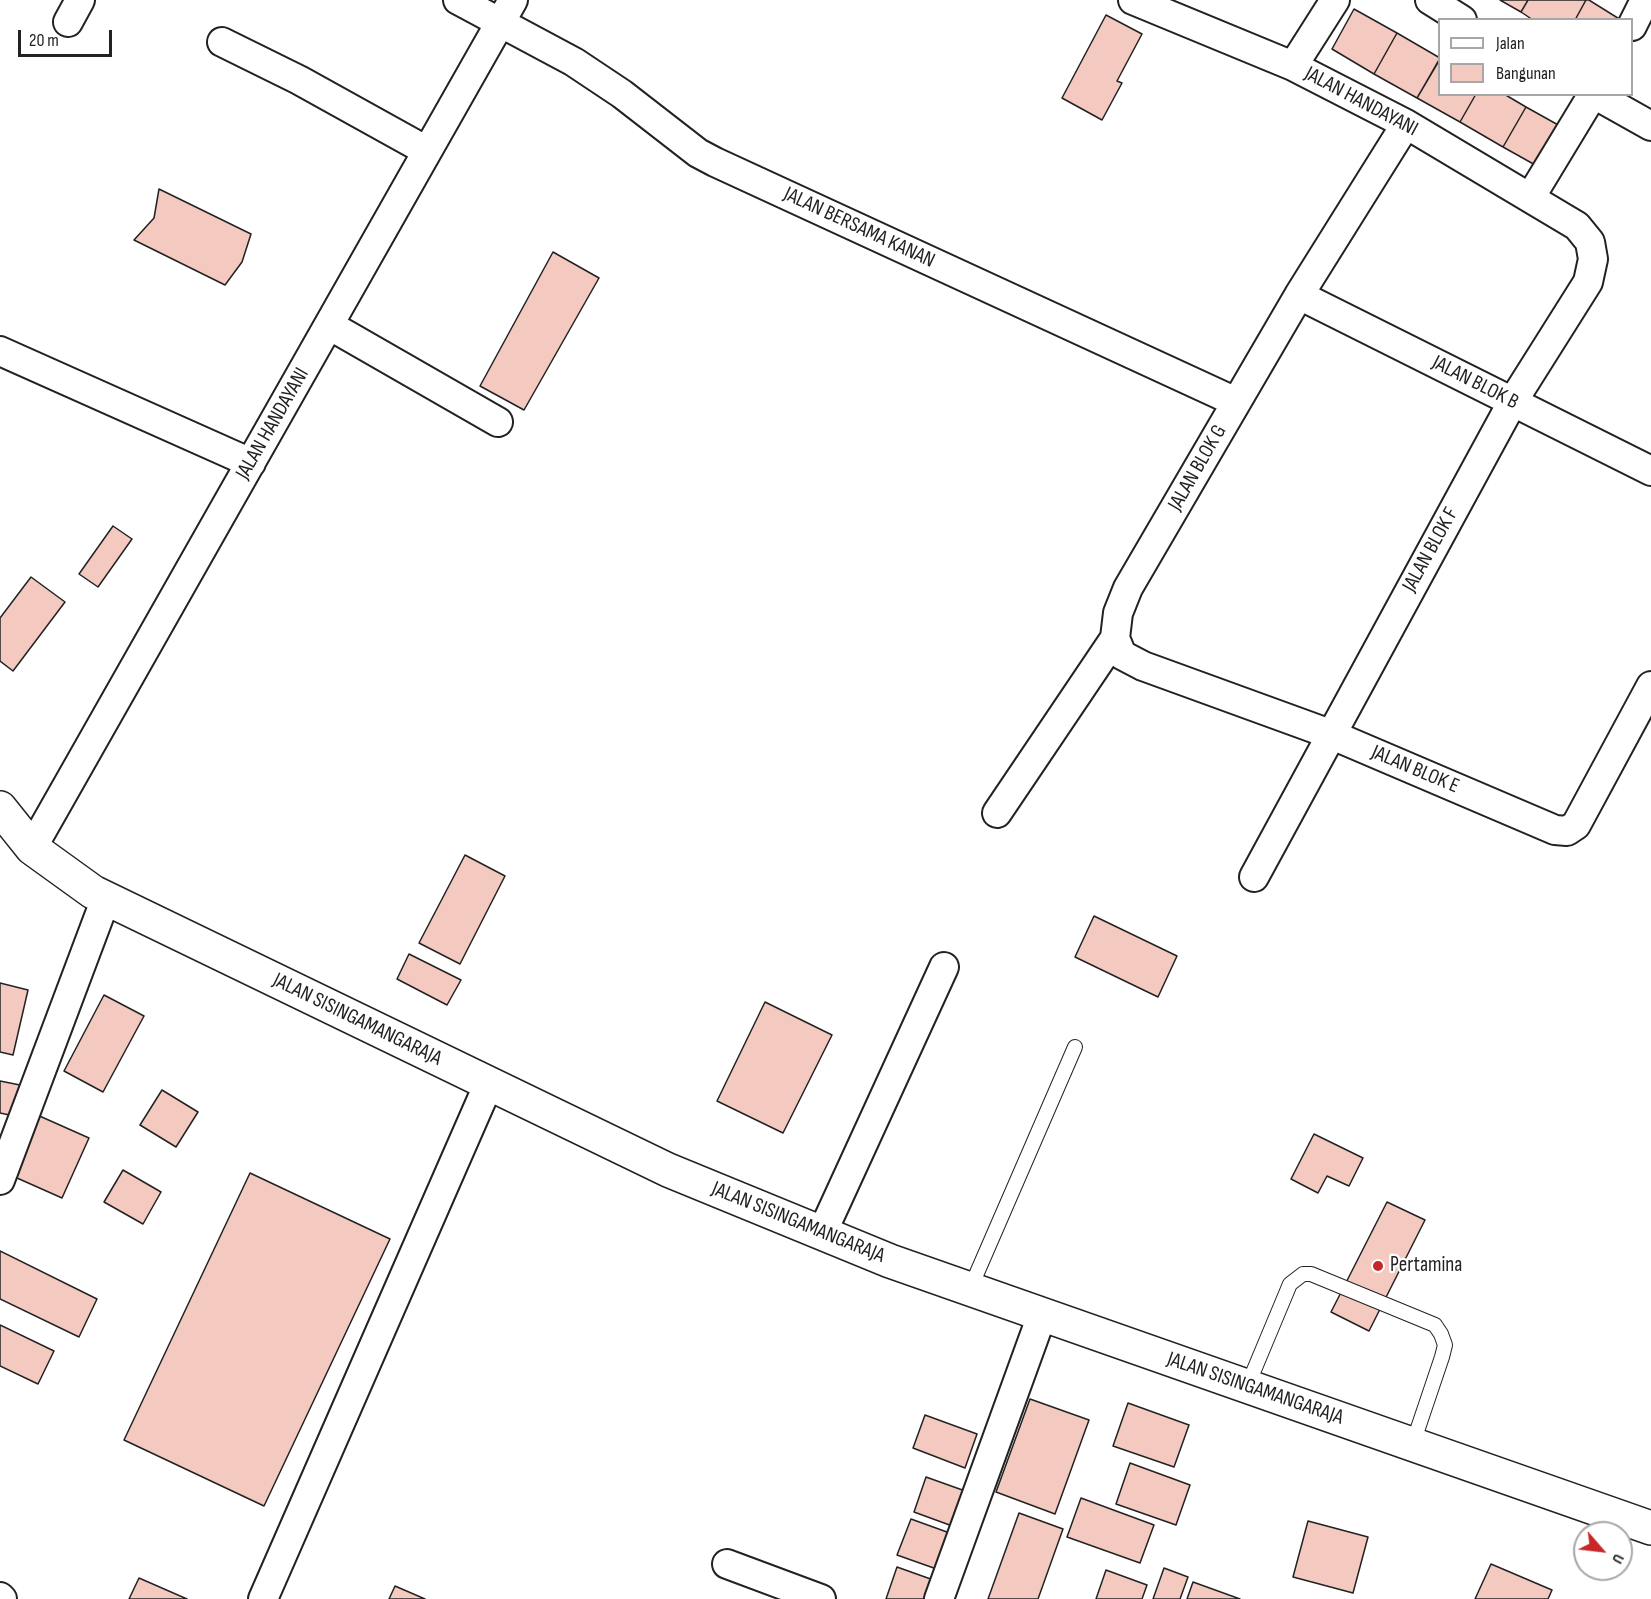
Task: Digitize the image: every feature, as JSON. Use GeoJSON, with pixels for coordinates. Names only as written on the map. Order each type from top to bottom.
{"type":"FeatureCollection","features":[{"type":"Feature","properties":{"kind":"highway","name":"JALAN SISINGAMANGARAJA"},"geometry":{"type":"LineString","coordinates":[[0,808],[32,848],[106,898],[668,1170],[822,1233],[970,1289],[1651,1528]]}},
{"type":"Feature","properties":{"kind":"street","name":"JALAN BERSAMA KANAN"},"geometry":{"type":"LineString","coordinates":[[458,0],[507,11],[574,62],[622,94],[698,153],[715,162],[1236,402]]}},
{"type":"Feature","properties":{"kind":"street","name":"JALAN HANDAYANI"},"geometry":{"type":"LineString","coordinates":[[1133,0],[1293,66],[1406,124],[1577,226]]}},
{"type":"Feature","properties":{"kind":"street"},"geometry":{"type":"LineString","coordinates":[[1293,66],[1335,0]]}},
{"type":"Feature","properties":{"kind":"street"},"geometry":{"type":"LineString","coordinates":[[1430,0],[1459,18]]}},
{"type":"Feature","properties":{"kind":"street"},"geometry":{"type":"LineString","coordinates":[[1633,24],[1646,0]]}},
{"type":"Feature","properties":{"kind":"street","name":"JALAN HANDAYANI"},"geometry":{"type":"LineString","coordinates":[[32,848],[507,11]]}},
{"type":"Feature","properties":{"kind":"street"},"geometry":{"type":"LineString","coordinates":[[222,42],[299,80],[427,151]]}},
{"type":"Feature","properties":{"kind":"street"},"geometry":{"type":"LineString","coordinates":[[1530,198],[1592,96]]}},
{"type":"Feature","properties":{"kind":"street"},"geometry":{"type":"LineString","coordinates":[[1597,96],[1651,126]]}},
{"type":"Feature","properties":{"kind":"street","name":"JALAN BLOK G"},"geometry":{"type":"LineString","coordinates":[[997,813],[1115,638],[1118,613],[1128,588],[1299,295],[1406,124]]}},
{"type":"Feature","properties":{"kind":"street","name":"JALAN BLOK F"},"geometry":{"type":"LineString","coordinates":[[1254,877],[1513,402],[1588,282],[1593,259],[1590,242],[1577,226]]}},
{"type":"Feature","properties":{"kind":"street","name":"JALAN BLOK B"},"geometry":{"type":"LineString","coordinates":[[1299,295],[1651,471]]}},
{"type":"Feature","properties":{"kind":"street"},"geometry":{"type":"LineString","coordinates":[[329,325],[498,422]]}},
{"type":"Feature","properties":{"kind":"street"},"geometry":{"type":"LineString","coordinates":[[0,351],[251,463]]}},
{"type":"Feature","properties":{"kind":"street","name":"JALAN BLOK E"},"geometry":{"type":"LineString","coordinates":[[1115,638],[1122,655],[1143,666],[1330,734],[1555,830],[1567,831],[1576,825],[1651,686]]}},
{"type":"Feature","properties":{"kind":"street"},"geometry":{"type":"LineString","coordinates":[[0,1180],[106,898]]}},
{"type":"Feature","properties":{"kind":"street"},"geometry":{"type":"LineString","coordinates":[[822,1233],[944,967]]}},
{"type":"Feature","properties":{"kind":"street"},"geometry":{"type":"LineString","coordinates":[[263,1599],[489,1083]]}},
{"type":"Feature","properties":{"kind":"street"},"geometry":{"type":"LineString","coordinates":[[939,1599],[1042,1315]]}},
{"type":"Feature","properties":{"kind":"street"},"geometry":{"type":"LineString","coordinates":[[727,1564],[821,1599]]}},
{"type":"Feature","properties":{"kind":"lane"},"geometry":{"type":"LineString","coordinates":[[970,1289],[1075,1047]]}},
{"type":"Feature","properties":{"kind":"lane"},"geometry":{"type":"LineString","coordinates":[[1247,1387],[1290,1284],[1303,1274],[1311,1274],[1435,1325],[1441,1334],[1445,1345],[1442,1357],[1413,1443]]}},
{"type":"Feature","properties":{"kind":"building"},"geometry":{"type":"Polygon","coordinates":[[[1500,0],[1528,0],[1521,12],[1500,0]]]}},
{"type":"Feature","properties":{"kind":"building"},"geometry":{"type":"Polygon","coordinates":[[[1528,0],[1586,0],[1576,18],[1530,18],[1521,12],[1528,0]]]}},
{"type":"Feature","properties":{"kind":"building"},"geometry":{"type":"Polygon","coordinates":[[[1586,0],[1589,0],[1618,18],[1576,18],[1586,0]]]}},
{"type":"Feature","properties":{"kind":"building"},"geometry":{"type":"Polygon","coordinates":[[[1354,9],[1397,33],[1374,74],[1332,49],[1354,9]]]}},
{"type":"Feature","properties":{"kind":"building"},"geometry":{"type":"Polygon","coordinates":[[[1106,15],[1142,34],[1117,81],[1122,83],[1102,120],[1062,98],[1106,15]]]}},
{"type":"Feature","properties":{"kind":"building"},"geometry":{"type":"Polygon","coordinates":[[[1397,33],[1438,57],[1438,61],[1417,98],[1374,74],[1397,33]]]}},
{"type":"Feature","properties":{"kind":"building"},"geometry":{"type":"Polygon","coordinates":[[[1438,62],[1438,96],[1475,96],[1460,122],[1417,98],[1438,62]]]}},
{"type":"Feature","properties":{"kind":"building"},"geometry":{"type":"Polygon","coordinates":[[[1475,96],[1507,96],[1526,107],[1503,147],[1460,122],[1475,96]]]}},
{"type":"Feature","properties":{"kind":"building"},"geometry":{"type":"Polygon","coordinates":[[[1526,107],[1569,131],[1546,171],[1503,147],[1526,107]]]}},
{"type":"Feature","properties":{"kind":"building"},"geometry":{"type":"Polygon","coordinates":[[[159,189],[251,234],[242,262],[225,285],[134,240],[154,218],[159,189]]]}},
{"type":"Feature","properties":{"kind":"building"},"geometry":{"type":"Polygon","coordinates":[[[553,252],[599,278],[524,410],[480,386],[553,252]]]}},
{"type":"Feature","properties":{"kind":"building"},"geometry":{"type":"Polygon","coordinates":[[[113,526],[132,539],[98,587],[79,574],[113,526]]]}},
{"type":"Feature","properties":{"kind":"building"},"geometry":{"type":"Polygon","coordinates":[[[31,577],[65,602],[13,671],[0,661],[0,618],[31,577]]]}},
{"type":"Feature","properties":{"kind":"building"},"geometry":{"type":"Polygon","coordinates":[[[465,855],[505,876],[460,964],[419,943],[465,855]]]}},
{"type":"Feature","properties":{"kind":"building"},"geometry":{"type":"Polygon","coordinates":[[[1094,916],[1177,956],[1158,997],[1075,957],[1094,916]]]}},
{"type":"Feature","properties":{"kind":"building"},"geometry":{"type":"Polygon","coordinates":[[[409,954],[461,980],[447,1005],[397,979],[409,954]]]}},
{"type":"Feature","properties":{"kind":"building"},"geometry":{"type":"Polygon","coordinates":[[[0,983],[28,990],[13,1055],[0,1052],[0,983]]]}},
{"type":"Feature","properties":{"kind":"building"},"geometry":{"type":"Polygon","coordinates":[[[104,995],[144,1016],[103,1092],[64,1071],[104,995]]]}},
{"type":"Feature","properties":{"kind":"building"},"geometry":{"type":"Polygon","coordinates":[[[765,1002],[832,1035],[783,1133],[717,1101],[765,1002]]]}},
{"type":"Feature","properties":{"kind":"building"},"geometry":{"type":"Polygon","coordinates":[[[0,1081],[20,1085],[14,1116],[0,1113],[0,1081]]]}},
{"type":"Feature","properties":{"kind":"building"},"geometry":{"type":"Polygon","coordinates":[[[162,1090],[198,1112],[176,1147],[140,1125],[162,1090]]]}},
{"type":"Feature","properties":{"kind":"building"},"geometry":{"type":"Polygon","coordinates":[[[35,1114],[89,1138],[62,1198],[8,1174],[35,1114]]]}},
{"type":"Feature","properties":{"kind":"building"},"geometry":{"type":"Polygon","coordinates":[[[1314,1134],[1363,1158],[1349,1186],[1327,1176],[1318,1193],[1291,1179],[1314,1134]]]}},
{"type":"Feature","properties":{"kind":"building"},"geometry":{"type":"Polygon","coordinates":[[[123,1170],[161,1192],[143,1224],[104,1202],[123,1170]]]}},
{"type":"Feature","properties":{"kind":"building"},"geometry":{"type":"Polygon","coordinates":[[[250,1173],[390,1239],[264,1506],[124,1440],[250,1173]]]}},
{"type":"Feature","properties":{"kind":"building","name":"Pertamina"},"geometry":{"type":"Polygon","coordinates":[[[1387,1202],[1425,1220],[1369,1331],[1331,1312],[1387,1202]]]}},
{"type":"Feature","properties":{"kind":"building"},"geometry":{"type":"Polygon","coordinates":[[[0,1251],[97,1299],[79,1337],[0,1299],[0,1251]]]}},
{"type":"Feature","properties":{"kind":"building"},"geometry":{"type":"Polygon","coordinates":[[[0,1325],[54,1351],[38,1384],[0,1366],[0,1325]]]}},
{"type":"Feature","properties":{"kind":"building"},"geometry":{"type":"Polygon","coordinates":[[[1030,1399],[1089,1420],[1055,1514],[996,1492],[1030,1399]]]}},
{"type":"Feature","properties":{"kind":"building"},"geometry":{"type":"Polygon","coordinates":[[[1128,1403],[1189,1425],[1174,1467],[1113,1446],[1128,1403]]]}},
{"type":"Feature","properties":{"kind":"building"},"geometry":{"type":"Polygon","coordinates":[[[925,1415],[977,1434],[965,1468],[913,1448],[925,1415]]]}},
{"type":"Feature","properties":{"kind":"building"},"geometry":{"type":"Polygon","coordinates":[[[1130,1463],[1190,1485],[1176,1525],[1116,1504],[1130,1463]]]}},
{"type":"Feature","properties":{"kind":"building"},"geometry":{"type":"Polygon","coordinates":[[[926,1477],[968,1492],[955,1527],[914,1512],[926,1477]]]}},
{"type":"Feature","properties":{"kind":"building"},"geometry":{"type":"Polygon","coordinates":[[[1081,1498],[1154,1525],[1140,1563],[1067,1537],[1081,1498]]]}},
{"type":"Feature","properties":{"kind":"building"},"geometry":{"type":"Polygon","coordinates":[[[1019,1513],[1063,1529],[1038,1599],[988,1599],[1019,1513]]]}},
{"type":"Feature","properties":{"kind":"building"},"geometry":{"type":"Polygon","coordinates":[[[911,1519],[958,1536],[945,1572],[897,1555],[911,1519]]]}},
{"type":"Feature","properties":{"kind":"building"},"geometry":{"type":"Polygon","coordinates":[[[1308,1521],[1368,1537],[1353,1593],[1293,1577],[1308,1521]]]}},
{"type":"Feature","properties":{"kind":"building"},"geometry":{"type":"Polygon","coordinates":[[[1491,1564],[1552,1590],[1548,1599],[1475,1599],[1491,1564]]]}},
{"type":"Feature","properties":{"kind":"building"},"geometry":{"type":"Polygon","coordinates":[[[897,1567],[939,1582],[933,1599],[886,1599],[897,1567]]]}},
{"type":"Feature","properties":{"kind":"building"},"geometry":{"type":"Polygon","coordinates":[[[1164,1568],[1188,1577],[1180,1599],[1153,1599],[1164,1568]]]}},
{"type":"Feature","properties":{"kind":"building"},"geometry":{"type":"Polygon","coordinates":[[[1106,1570],[1147,1585],[1142,1599],[1096,1599],[1106,1570]]]}},
{"type":"Feature","properties":{"kind":"building"},"geometry":{"type":"Polygon","coordinates":[[[139,1578],[187,1599],[129,1599],[139,1578]]]}},
{"type":"Feature","properties":{"kind":"building"},"geometry":{"type":"Polygon","coordinates":[[[1193,1582],[1240,1599],[1187,1599],[1193,1582]]]}},
{"type":"Feature","properties":{"kind":"building"},"geometry":{"type":"Polygon","coordinates":[[[395,1586],[425,1599],[389,1599],[395,1586]]]}},
{"type":"Feature","properties":{"kind":"place","name":"Pertamina"},"geometry":{"type":"Point","coordinates":[1378,1266]}}]}
